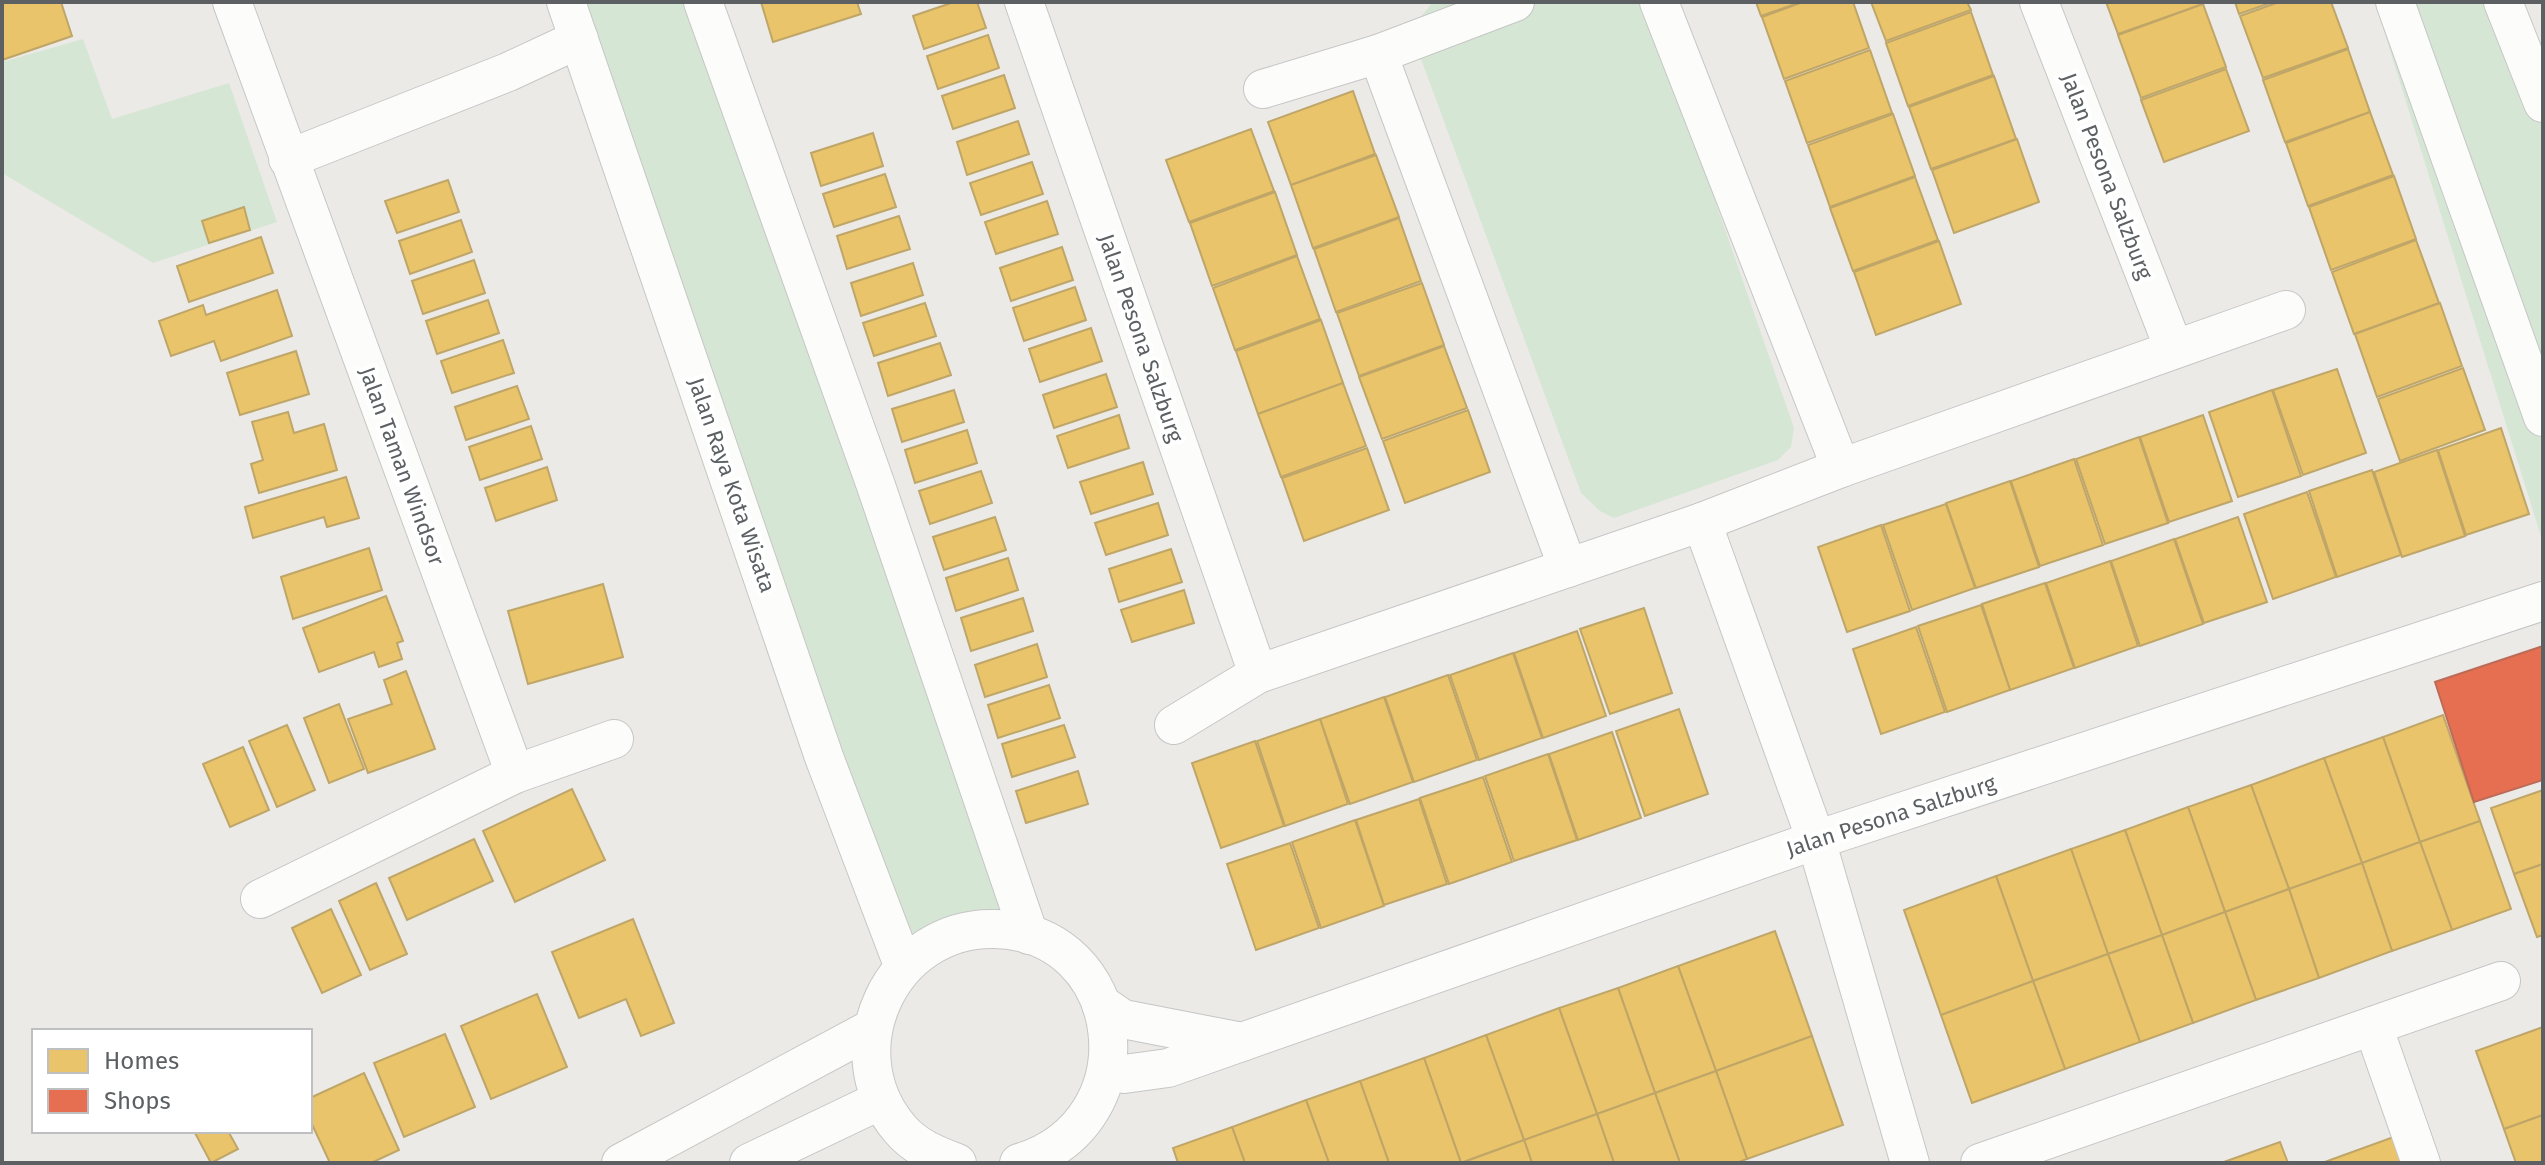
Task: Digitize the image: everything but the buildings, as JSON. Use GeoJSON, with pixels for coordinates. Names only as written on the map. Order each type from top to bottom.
{"type":"FeatureCollection","features":[{"type":"Feature","properties":{"kind":"street","name":"Jalan Taman Windsor"},"geometry":{"type":"LineString","coordinates":[[232,2],[515,774]]}},
{"type":"Feature","properties":{"kind":"street","name":"Jalan Raya Kota Wisata"},"geometry":{"type":"LineString","coordinates":[[566,2],[824,757],[903,965]]}},
{"type":"Feature","properties":{"kind":"street"},"geometry":{"type":"LineString","coordinates":[[703,2],[880,498],[1029,935]]}},
{"type":"Feature","properties":{"kind":"street","name":"Jalan Pesona Salzburg"},"geometry":{"type":"LineString","coordinates":[[1024,2],[1258,674]]}},
{"type":"Feature","properties":{"kind":"street"},"geometry":{"type":"LineString","coordinates":[[1263,89],[1378,54],[1515,2]]}},
{"type":"Feature","properties":{"kind":"street"},"geometry":{"type":"LineString","coordinates":[[1659,2],[1841,468]]}},
{"type":"Feature","properties":{"kind":"street","name":"Jalan Pesona Salzburg"},"geometry":{"type":"LineString","coordinates":[[2039,2],[2174,349]]}},
{"type":"Feature","properties":{"kind":"street"},"geometry":{"type":"LineString","coordinates":[[2395,2],[2543,417]]}},
{"type":"Feature","properties":{"kind":"street"},"geometry":{"type":"LineString","coordinates":[[2503,2],[2543,103]]}},
{"type":"Feature","properties":{"kind":"street"},"geometry":{"type":"LineString","coordinates":[[288,159],[508,72],[579,39]]}},
{"type":"Feature","properties":{"kind":"street"},"geometry":{"type":"LineString","coordinates":[[1378,54],[1568,568]]}},
{"type":"Feature","properties":{"kind":"street"},"geometry":{"type":"LineString","coordinates":[[1174,725],[1258,674],[1702,522],[1841,468],[2286,310]]}},
{"type":"Feature","properties":{"kind":"street"},"geometry":{"type":"LineString","coordinates":[[1702,522],[1816,840],[1910,1163]]}},
{"type":"Feature","properties":{"kind":"street","name":"Jalan Pesona Salzburg"},"geometry":{"type":"LineString","coordinates":[[1108,1072],[1124,1074],[1168,1068],[1816,840],[2543,601]]}},
{"type":"Feature","properties":{"kind":"street"},"geometry":{"type":"LineString","coordinates":[[260,899],[515,774],[614,739]]}},
{"type":"Feature","properties":{"kind":"street"},"geometry":{"type":"LineString","coordinates":[[940,1160],[901,1131],[881,1100],[871,1066],[871,1029],[882,995],[903,965],[930,944],[962,932],[996,929],[1029,935],[1060,950],[1084,974],[1101,1004],[1109,1037],[1108,1072],[1072,1148],[1019,1163]]}},
{"type":"Feature","properties":{"kind":"street"},"geometry":{"type":"LineString","coordinates":[[1980,1163],[2080,1147],[2373,1026],[2501,981]]}},
{"type":"Feature","properties":{"kind":"street"},"geometry":{"type":"LineString","coordinates":[[1101,1004],[1123,1019],[1242,1042]]}},
{"type":"Feature","properties":{"kind":"street"},"geometry":{"type":"LineString","coordinates":[[2373,1026],[2421,1163]]}},
{"type":"Feature","properties":{"kind":"street"},"geometry":{"type":"LineString","coordinates":[[621,1163],[871,1029]]}},
{"type":"Feature","properties":{"kind":"street"},"geometry":{"type":"LineString","coordinates":[[749,1163],[881,1100]]}},
{"type":"Feature","properties":{"kind":"green space"},"geometry":{"type":"Polygon","coordinates":[[[567,2],[703,2],[1029,935],[903,965],[567,2]]]}},
{"type":"Feature","properties":{"kind":"green space"},"geometry":{"type":"Polygon","coordinates":[[[1433,2],[1646,2],[1794,428],[1791,447],[1778,460],[1614,518],[1600,511],[1581,493],[1417,48],[1419,19],[1433,2]]]}},
{"type":"Feature","properties":{"kind":"green space"},"geometry":{"type":"Polygon","coordinates":[[[2375,2],[2503,2],[2543,103],[2543,543],[2375,2]]]}},
{"type":"Feature","properties":{"kind":"green space"},"geometry":{"type":"Polygon","coordinates":[[[83,39],[112,119],[229,83],[277,222],[153,263],[2,173],[2,62],[83,39]]]}}]}
